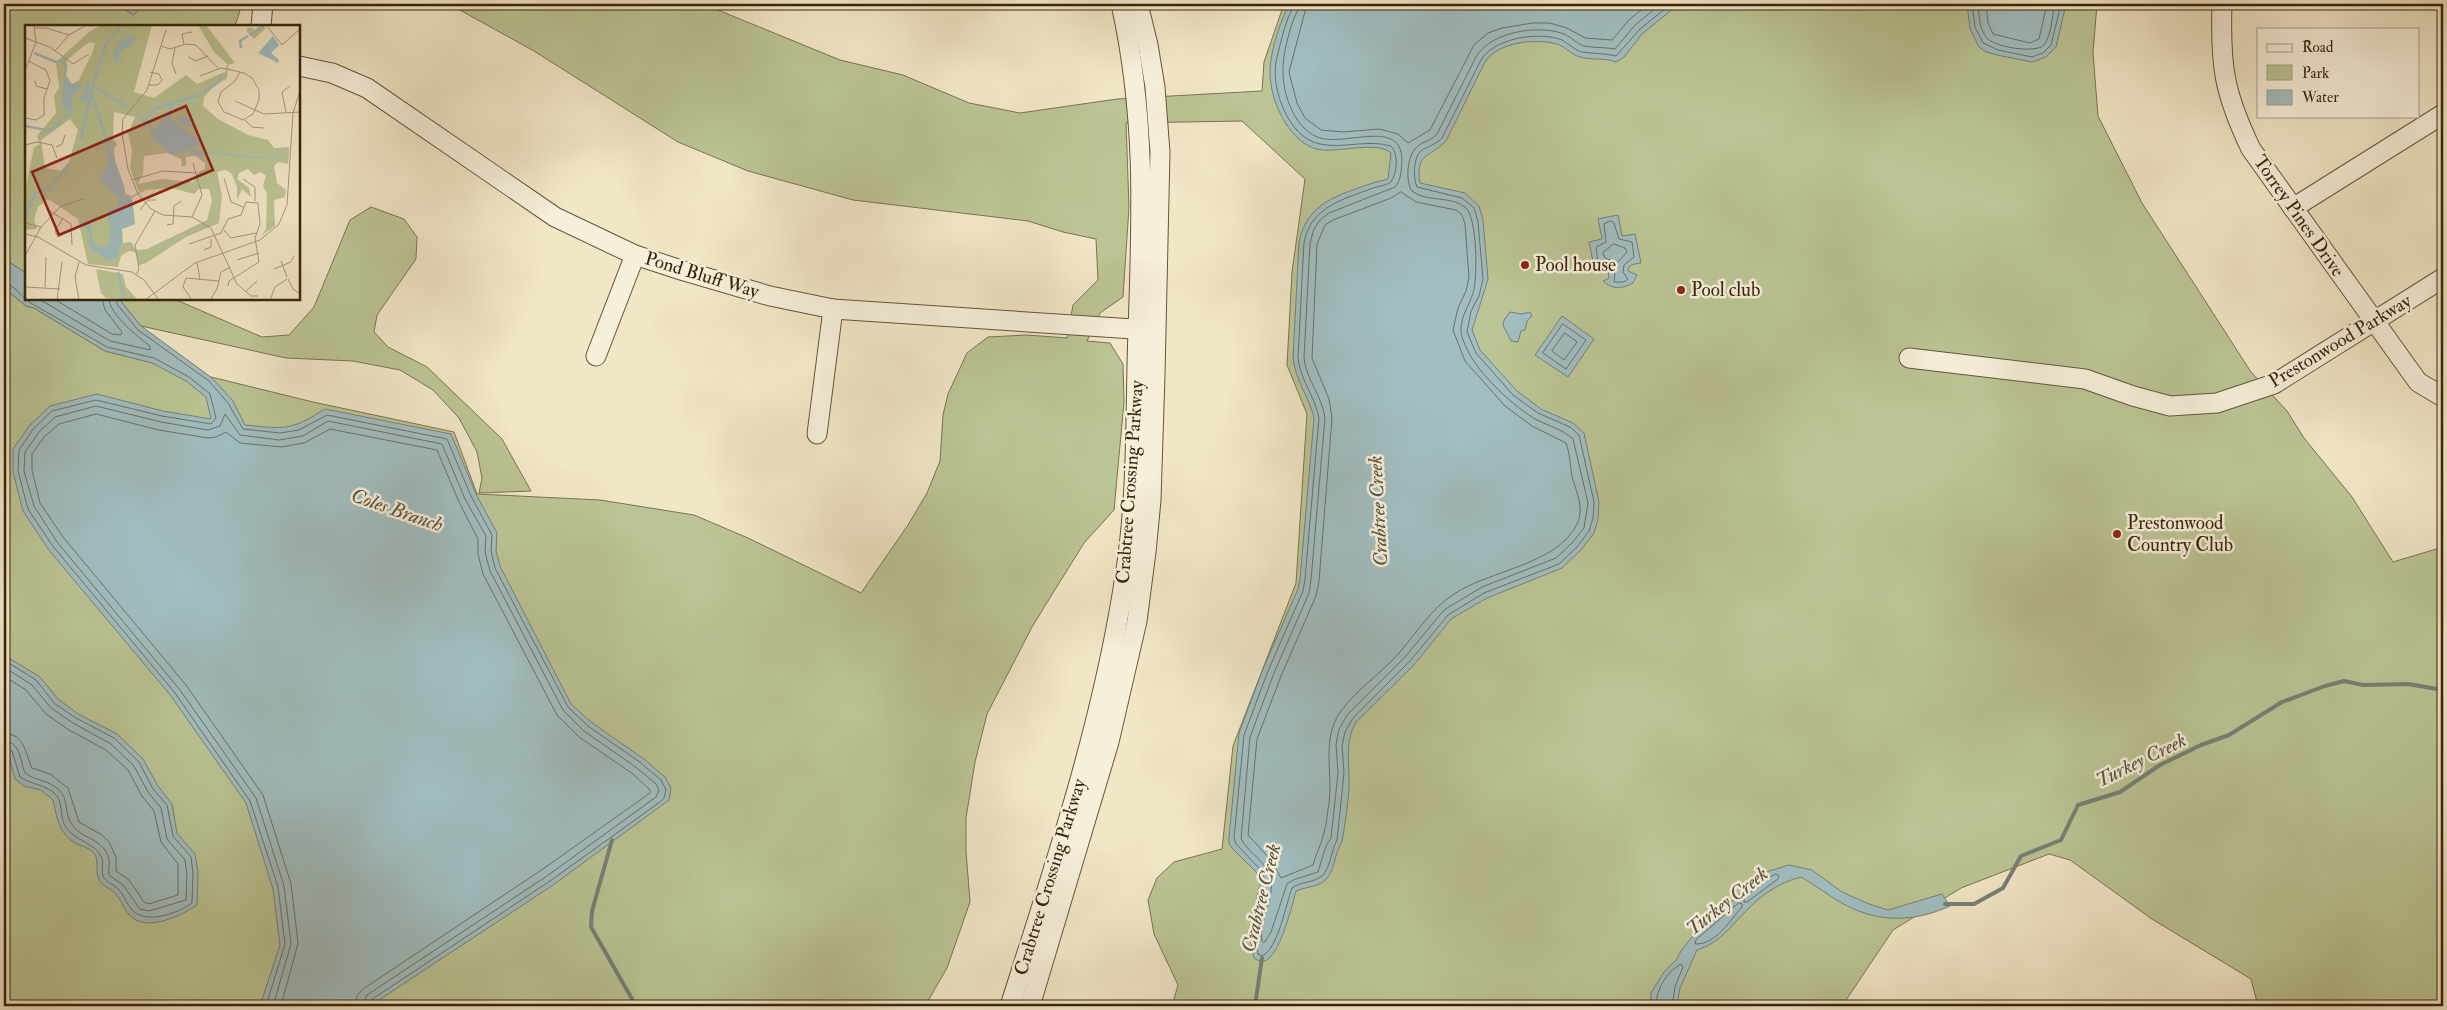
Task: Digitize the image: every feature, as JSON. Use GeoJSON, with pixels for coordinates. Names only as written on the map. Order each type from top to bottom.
{"type":"FeatureCollection","features":[{"type":"Feature","properties":{"kind":"street"},"geometry":{"type":"LineString","coordinates":[[261,25],[263,4]]}},
{"type":"Feature","properties":{"kind":"street","name":"Crabtree Crossing Parkway"},"geometry":{"type":"LineString","coordinates":[[1030,1006],[1109,742],[1137,621],[1151,500],[1143,202],[1138,112],[1134,68],[1120,4]]}},
{"type":"Feature","properties":{"kind":"street","name":"Crabtree Crossing Parkway"},"geometry":{"type":"LineString","coordinates":[[1010,1006],[1080,782],[1105,688],[1126,574],[1160,152],[1148,45],[1138,4]]}},
{"type":"Feature","properties":{"kind":"street","name":"Torrey Pines Drive"},"geometry":{"type":"LineString","coordinates":[[2222,4],[2222,66],[2234,115],[2251,149],[2418,382],[2443,397]]}},
{"type":"Feature","properties":{"kind":"street","name":"Pond Bluff Way"},"geometry":{"type":"LineString","coordinates":[[300,66],[332,73],[367,88],[542,208],[585,232],[636,255],[770,296],[833,309],[1147,330]]}},
{"type":"Feature","properties":{"kind":"street"},"geometry":{"type":"LineString","coordinates":[[2293,208],[2443,114]]}},
{"type":"Feature","properties":{"kind":"street"},"geometry":{"type":"LineString","coordinates":[[596,356],[636,255]]}},
{"type":"Feature","properties":{"kind":"street","name":"Prestonwood Parkway"},"geometry":{"type":"LineString","coordinates":[[1909,358],[2085,379],[2133,396],[2170,406],[2217,403],[2274,384],[2375,323],[2443,278]]}},
{"type":"Feature","properties":{"kind":"street"},"geometry":{"type":"LineString","coordinates":[[817,434],[833,309]]}},
{"type":"Feature","properties":{"kind":"green space"},"geometry":{"type":"Polygon","coordinates":[[[4,4],[242,4],[235,25],[25,25],[25,272],[4,259],[4,4]]]}},
{"type":"Feature","properties":{"kind":"green space","name":"Prestonwood Country Club"},"geometry":{"type":"Polygon","coordinates":[[[449,4],[697,4],[713,8],[840,60],[903,75],[969,103],[1020,113],[1117,99],[1262,91],[1264,62],[1284,4],[2097,4],[2093,53],[2098,116],[2142,203],[2251,372],[2287,411],[2304,438],[2352,497],[2393,562],[2443,547],[2443,1006],[2258,1006],[2251,979],[2152,919],[2070,860],[2049,854],[1961,888],[1893,930],[1842,1006],[1172,1006],[1178,985],[1154,934],[1148,900],[1157,878],[1174,862],[1222,849],[1233,746],[1296,583],[1307,414],[1287,365],[1292,272],[1305,179],[1242,121],[1126,123],[1129,207],[1123,297],[1100,313],[1087,341],[1110,343],[1123,364],[1124,402],[1114,510],[1084,543],[1032,627],[987,714],[975,762],[966,818],[966,851],[970,902],[947,968],[925,1006],[4,1006],[4,288],[26,306],[34,308],[105,351],[313,402],[454,432],[477,494],[600,500],[694,515],[748,538],[861,593],[908,525],[927,493],[940,461],[943,415],[948,394],[967,353],[988,337],[1027,335],[1067,338],[1073,305],[1098,280],[1096,239],[1063,232],[1028,221],[853,200],[748,171],[678,142],[534,51],[449,4]]]}},
{"type":"Feature","properties":{"kind":"green space"},"geometry":{"type":"Polygon","coordinates":[[[371,207],[404,219],[417,237],[416,259],[377,315],[374,332],[388,347],[427,367],[502,439],[531,491],[479,493],[482,478],[477,452],[459,418],[433,390],[400,370],[353,361],[286,358],[141,326],[120,300],[176,300],[262,337],[289,335],[314,307],[350,220],[371,207]]]}},
{"type":"Feature","properties":{"kind":"water"},"geometry":{"type":"Polygon","coordinates":[[[124,4],[144,4],[134,15],[127,11],[124,4]]]}},
{"type":"Feature","properties":{"kind":"water"},"geometry":{"type":"Polygon","coordinates":[[[1289,4],[1679,4],[1643,33],[1624,57],[1616,62],[1574,55],[1560,45],[1548,42],[1518,43],[1499,50],[1485,62],[1446,141],[1422,161],[1419,173],[1420,183],[1465,193],[1479,206],[1483,220],[1488,279],[1472,330],[1480,350],[1517,391],[1541,409],[1573,423],[1584,433],[1599,502],[1598,519],[1594,533],[1581,550],[1562,568],[1487,598],[1451,619],[1414,665],[1356,722],[1352,730],[1348,753],[1349,787],[1342,842],[1330,874],[1323,882],[1317,885],[1296,891],[1277,947],[1268,959],[1259,961],[1254,958],[1251,928],[1261,881],[1256,872],[1232,848],[1229,838],[1239,733],[1263,669],[1298,589],[1300,579],[1314,418],[1296,373],[1293,358],[1299,242],[1303,228],[1309,218],[1326,202],[1337,196],[1388,179],[1391,153],[1385,149],[1366,147],[1334,150],[1316,149],[1296,137],[1288,127],[1276,105],[1270,81],[1270,70],[1276,36],[1289,4]]]}},
{"type":"Feature","properties":{"kind":"water"},"geometry":{"type":"Polygon","coordinates":[[[1967,4],[2066,4],[2056,47],[2046,57],[2032,62],[1986,52],[1979,47],[1970,29],[1967,4]]]}},
{"type":"Feature","properties":{"kind":"water"},"geometry":{"type":"Polygon","coordinates":[[[1618,215],[1622,236],[1635,234],[1641,263],[1629,267],[1628,271],[1637,275],[1633,283],[1618,288],[1610,286],[1603,281],[1609,278],[1608,271],[1595,271],[1589,242],[1602,239],[1598,219],[1618,215]]]}},
{"type":"Feature","properties":{"kind":"water"},"geometry":{"type":"Polygon","coordinates":[[[4,259],[25,272],[25,300],[120,300],[141,326],[212,378],[233,401],[245,425],[287,427],[295,425],[325,409],[451,434],[476,494],[497,533],[496,551],[500,566],[571,704],[591,722],[644,759],[665,777],[671,788],[669,800],[553,885],[370,1006],[260,1006],[280,945],[273,889],[246,803],[171,696],[48,549],[23,511],[13,472],[13,449],[30,425],[50,406],[97,394],[163,411],[211,419],[206,397],[186,381],[152,363],[105,351],[34,308],[26,306],[4,288],[4,259]]]}},
{"type":"Feature","properties":{"kind":"water"},"geometry":{"type":"Polygon","coordinates":[[[1510,312],[1522,314],[1530,312],[1532,316],[1527,321],[1525,330],[1521,331],[1518,342],[1511,341],[1503,325],[1510,312]]]}},
{"type":"Feature","properties":{"kind":"water"},"geometry":{"type":"Polygon","coordinates":[[[1562,316],[1594,339],[1568,377],[1535,355],[1562,316]]]}},
{"type":"Feature","properties":{"kind":"water"},"geometry":{"type":"Polygon","coordinates":[[[4,655],[40,677],[58,699],[78,714],[117,734],[143,759],[158,786],[172,804],[177,833],[195,854],[198,872],[197,905],[175,917],[157,922],[140,922],[130,916],[116,894],[100,882],[95,854],[69,839],[65,834],[59,824],[53,800],[41,790],[24,786],[15,779],[8,754],[4,751],[4,655]]]}},
{"type":"Feature","properties":{"kind":"water"},"geometry":{"type":"Polygon","coordinates":[[[1789,865],[1812,870],[1842,892],[1888,910],[1942,894],[1950,906],[1936,912],[1908,918],[1881,917],[1854,909],[1801,877],[1794,879],[1779,885],[1766,894],[1713,943],[1697,950],[1680,988],[1677,1006],[1651,1006],[1651,993],[1664,972],[1677,959],[1692,937],[1766,872],[1789,865]]]}},
{"type":"Feature","properties":{"kind":"waterway","name":"Turkey Creek"},"geometry":{"type":"LineString","coordinates":[[1945,904],[1974,904],[2003,888],[2021,856],[2061,840],[2078,805],[2120,792],[2160,765],[2201,745],[2229,735],[2282,702],[2344,681],[2363,685],[2408,684],[2443,690]]}},
{"type":"Feature","properties":{"kind":"waterway","name":"Coles Branch"},"geometry":{"type":"LineString","coordinates":[[612,840],[592,911],[591,927],[636,1006]]}},
{"type":"Feature","properties":{"kind":"waterway","name":"Crabtree Creek"},"geometry":{"type":"LineString","coordinates":[[1255,1006],[1262,958]]}},
{"type":"Feature","properties":{"kind":"place","name":"Pool house"},"geometry":{"type":"Point","coordinates":[1525,265]}},
{"type":"Feature","properties":{"kind":"place","name":"Pool club"},"geometry":{"type":"Point","coordinates":[1681,290]}},
{"type":"Feature","properties":{"kind":"place","name":"Prestonwood Country Club"},"geometry":{"type":"Point","coordinates":[2117,534]}}]}
